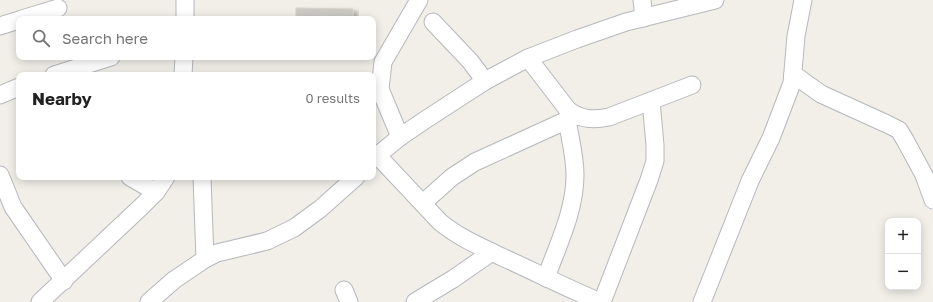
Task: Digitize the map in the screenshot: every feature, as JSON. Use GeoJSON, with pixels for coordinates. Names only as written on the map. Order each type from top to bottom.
{"type":"FeatureCollection","features":[{"type":"Feature","properties":{"kind":"street"},"geometry":{"type":"LineString","coordinates":[[185,0],[185,16]]}},
{"type":"Feature","properties":{"kind":"street"},"geometry":{"type":"LineString","coordinates":[[400,137],[380,89],[383,62],[419,0]]}},
{"type":"Feature","properties":{"kind":"street"},"geometry":{"type":"LineString","coordinates":[[642,0],[644,18]]}},
{"type":"Feature","properties":{"kind":"street"},"geometry":{"type":"LineString","coordinates":[[376,156],[400,137],[485,81],[528,58],[577,39],[644,18],[715,0]]}},
{"type":"Feature","properties":{"kind":"street"},"geometry":{"type":"LineString","coordinates":[[702,302],[750,181],[770,138],[792,83],[796,36],[803,0]]}},
{"type":"Feature","properties":{"kind":"street"},"geometry":{"type":"LineString","coordinates":[[32,16],[58,8]]}},
{"type":"Feature","properties":{"kind":"street"},"geometry":{"type":"LineString","coordinates":[[0,26],[16,21]]}},
{"type":"Feature","properties":{"kind":"street"},"geometry":{"type":"LineString","coordinates":[[433,22],[470,61],[485,81]]}},
{"type":"Feature","properties":{"kind":"street"},"geometry":{"type":"LineString","coordinates":[[528,58],[568,110],[571,118],[575,175],[573,192],[569,215],[546,278]]}},
{"type":"Feature","properties":{"kind":"street"},"geometry":{"type":"LineString","coordinates":[[64,72],[102,60]]}},
{"type":"Feature","properties":{"kind":"street"},"geometry":{"type":"LineString","coordinates":[[183,72],[184,60]]}},
{"type":"Feature","properties":{"kind":"street"},"geometry":{"type":"LineString","coordinates":[[793,74],[821,94],[899,130],[924,175],[933,200]]}},
{"type":"Feature","properties":{"kind":"street"},"geometry":{"type":"LineString","coordinates":[[423,203],[452,177],[475,162],[571,118],[597,119],[616,115],[692,85]]}},
{"type":"Feature","properties":{"kind":"street"},"geometry":{"type":"LineString","coordinates":[[0,95],[16,87]]}},
{"type":"Feature","properties":{"kind":"street"},"geometry":{"type":"LineString","coordinates":[[376,158],[447,228],[546,278],[601,302],[655,161],[651,101]]}},
{"type":"Feature","properties":{"kind":"street"},"geometry":{"type":"LineString","coordinates":[[0,175],[13,207],[64,281]]}},
{"type":"Feature","properties":{"kind":"street"},"geometry":{"type":"LineString","coordinates":[[135,180],[156,192]]}},
{"type":"Feature","properties":{"kind":"street"},"geometry":{"type":"LineString","coordinates":[[40,302],[64,281],[156,192],[164,180]]}},
{"type":"Feature","properties":{"kind":"street"},"geometry":{"type":"LineString","coordinates":[[202,180],[205,259]]}},
{"type":"Feature","properties":{"kind":"street"},"geometry":{"type":"LineString","coordinates":[[149,302],[174,280],[205,259],[217,253],[267,241],[294,228],[320,209],[353,180]]}},
{"type":"Feature","properties":{"kind":"street"},"geometry":{"type":"LineString","coordinates":[[415,302],[453,279],[492,252]]}},
{"type":"Feature","properties":{"kind":"building"},"geometry":{"type":"Polygon","coordinates":[[[296,8],[353,9],[353,16],[296,16],[296,8]]]}}]}
